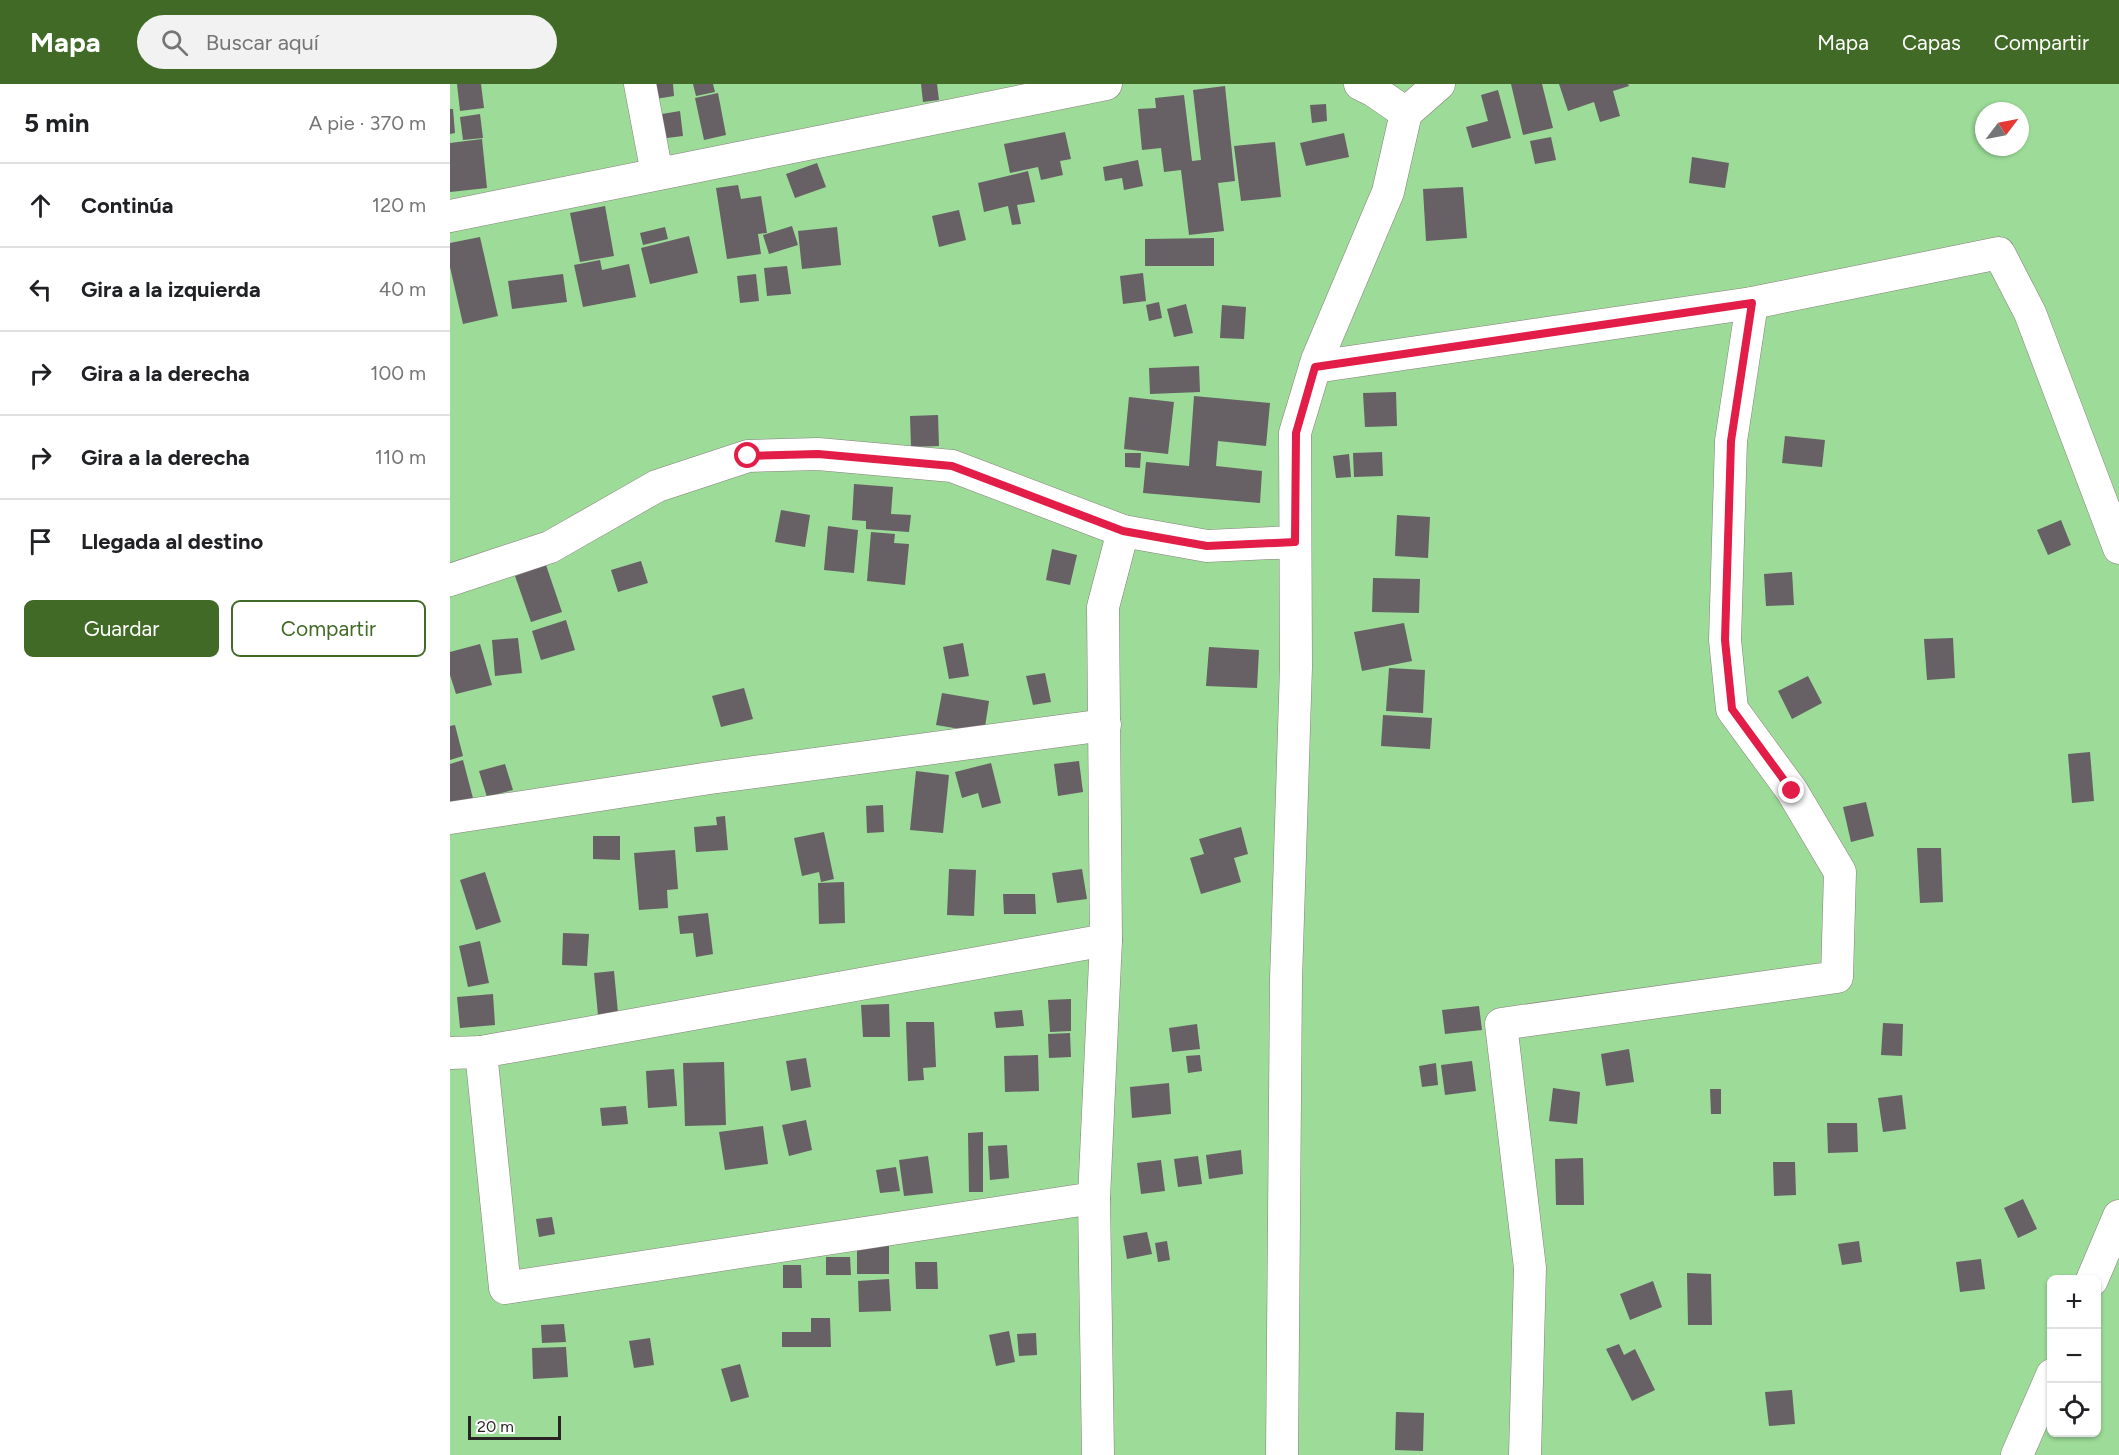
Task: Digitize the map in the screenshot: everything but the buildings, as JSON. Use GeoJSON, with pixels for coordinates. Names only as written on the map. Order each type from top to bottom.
{"type":"FeatureCollection","features":[{"type":"Feature","properties":{"kind":"street"},"geometry":{"type":"LineString","coordinates":[[640,84],[657,174]]}},
{"type":"Feature","properties":{"kind":"street"},"geometry":{"type":"LineString","coordinates":[[450,216],[1106,84]]}},
{"type":"Feature","properties":{"kind":"street"},"geometry":{"type":"LineString","coordinates":[[1360,84],[1406,113]]}},
{"type":"Feature","properties":{"kind":"street"},"geometry":{"type":"LineString","coordinates":[[1282,1455],[1286,980],[1296,667],[1296,433],[1315,367],[1388,192],[1406,113],[1439,84]]}},
{"type":"Feature","properties":{"kind":"street"},"geometry":{"type":"LineString","coordinates":[[1315,367],[1752,303],[1999,253],[2030,313],[2119,548]]}},
{"type":"Feature","properties":{"kind":"street"},"geometry":{"type":"LineString","coordinates":[[1525,1455],[1530,1268],[1501,1024],[1837,977],[1840,872],[1792,791],[1732,709],[1725,640],[1731,441],[1752,303]]}},
{"type":"Feature","properties":{"kind":"street"},"geometry":{"type":"LineString","coordinates":[[450,579],[550,547],[657,486],[748,456],[818,454],[952,466],[1123,531],[1207,546],[1295,542]]}},
{"type":"Feature","properties":{"kind":"street"},"geometry":{"type":"LineString","coordinates":[[1098,1455],[1094,1198],[1106,940],[1103,607],[1123,531]]}},
{"type":"Feature","properties":{"kind":"street"},"geometry":{"type":"LineString","coordinates":[[450,818],[699,780],[1105,724]]}},
{"type":"Feature","properties":{"kind":"street"},"geometry":{"type":"LineString","coordinates":[[450,1053],[481,1052],[1106,940]]}},
{"type":"Feature","properties":{"kind":"street"},"geometry":{"type":"LineString","coordinates":[[481,1052],[505,1288],[1094,1198]]}},
{"type":"Feature","properties":{"kind":"street"},"geometry":{"type":"LineString","coordinates":[[2094,1275],[2118,1221]]}},
{"type":"Feature","properties":{"kind":"street"},"geometry":{"type":"LineString","coordinates":[[2017,1455],[2048,1383]]}},
{"type":"Feature","properties":{"kind":"green space"},"geometry":{"type":"Polygon","coordinates":[[[450,84],[2119,84],[2119,1455],[450,1455],[450,84]]]}},
{"type":"Feature","properties":{"kind":"route"},"geometry":{"type":"LineString","coordinates":[[748,456],[818,454],[952,466],[1123,531],[1207,546],[1295,542],[1296,433],[1315,367],[1752,303],[1731,441],[1725,640],[1732,709],[1792,791]]}}]}
